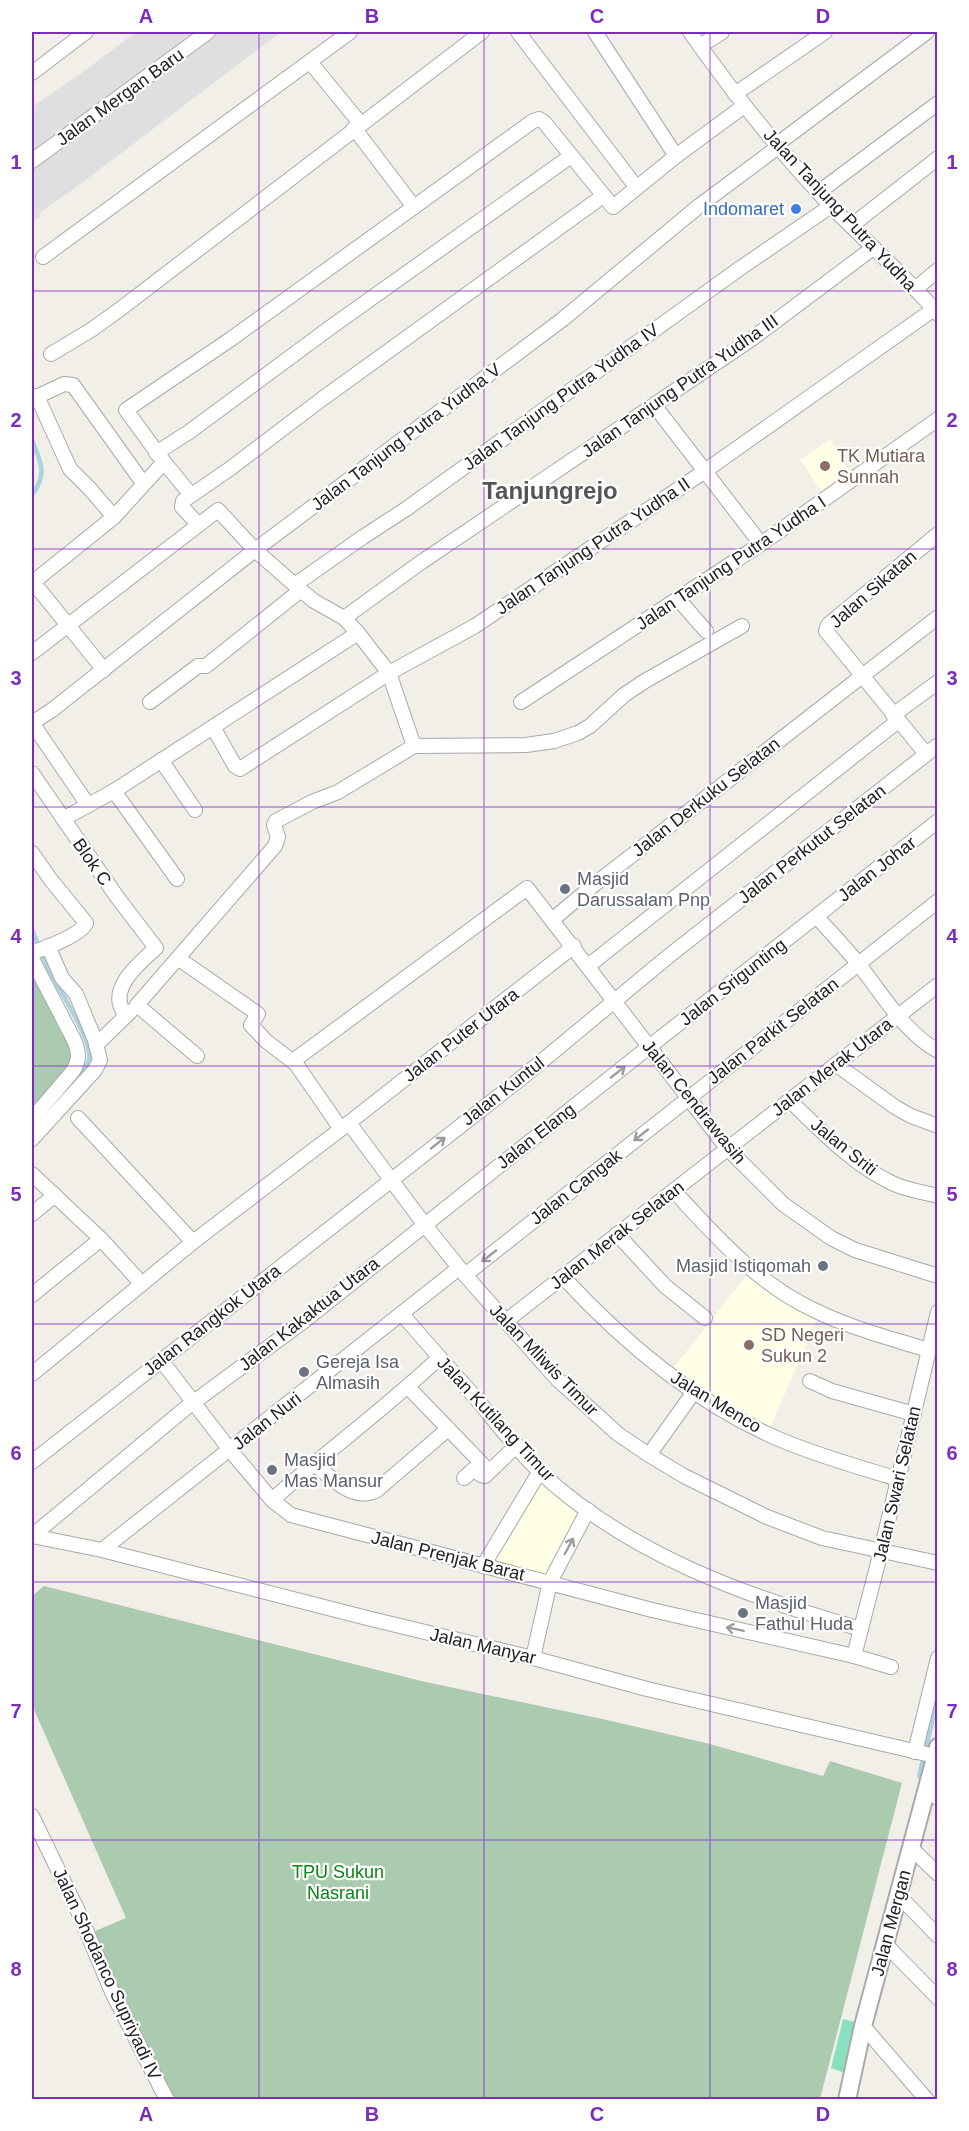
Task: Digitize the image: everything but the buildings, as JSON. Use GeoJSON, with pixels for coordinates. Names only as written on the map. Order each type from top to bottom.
{"type":"FeatureCollection","features":[{"type":"Feature","properties":{"kind":"street"},"geometry":{"type":"LineString","coordinates":[[32,73],[86,32]]}},
{"type":"Feature","properties":{"kind":"street","name":"Jalan Mergan Baru"},"geometry":{"type":"LineString","coordinates":[[32,161],[208,32]]}},
{"type":"Feature","properties":{"kind":"street"},"geometry":{"type":"LineString","coordinates":[[43,257],[350,32]]}},
{"type":"Feature","properties":{"kind":"street"},"geometry":{"type":"LineString","coordinates":[[51,354],[119,310],[482,32]]}},
{"type":"Feature","properties":{"kind":"street"},"geometry":{"type":"LineString","coordinates":[[518,32],[637,188]]}},
{"type":"Feature","properties":{"kind":"street"},"geometry":{"type":"LineString","coordinates":[[595,32],[676,156]]}},
{"type":"Feature","properties":{"kind":"street","name":"Jalan Tanjung Putra Yudha"},"geometry":{"type":"LineString","coordinates":[[690,32],[740,100],[777,146],[819,192],[828,207],[852,226],[869,251],[915,289],[936,311]]}},
{"type":"Feature","properties":{"kind":"street"},"geometry":{"type":"LineString","coordinates":[[700,46],[722,32]]}},
{"type":"Feature","properties":{"kind":"street"},"geometry":{"type":"LineString","coordinates":[[191,495],[160,458],[126,410],[231,339],[536,120],[544,122],[613,207],[825,32]]}},
{"type":"Feature","properties":{"kind":"street","name":"Jalan Tanjung Putra Yudha V"},"geometry":{"type":"LineString","coordinates":[[32,723],[104,670],[255,550],[563,319],[699,206],[927,32]]}},
{"type":"Feature","properties":{"kind":"street"},"geometry":{"type":"LineString","coordinates":[[310,62],[414,207]]}},
{"type":"Feature","properties":{"kind":"street"},"geometry":{"type":"LineString","coordinates":[[819,192],[938,103]]}},
{"type":"Feature","properties":{"kind":"street"},"geometry":{"type":"LineString","coordinates":[[104,670],[32,582],[114,517],[143,483],[160,458],[189,432],[331,327],[571,156]]}},
{"type":"Feature","properties":{"kind":"street"},"geometry":{"type":"LineString","coordinates":[[852,226],[938,158]]}},
{"type":"Feature","properties":{"kind":"street"},"geometry":{"type":"LineString","coordinates":[[198,524],[182,505],[183,501],[603,196]]}},
{"type":"Feature","properties":{"kind":"street","name":"Jalan Tanjung Putra Yudha IV"},"geometry":{"type":"LineString","coordinates":[[150,702],[198,666],[206,666],[299,587],[363,537],[415,503],[828,207]]}},
{"type":"Feature","properties":{"kind":"street","name":"Jalan Tanjung Putra Yudha III"},"geometry":{"type":"LineString","coordinates":[[344,618],[420,563],[753,338],[869,251]]}},
{"type":"Feature","properties":{"kind":"street"},"geometry":{"type":"LineString","coordinates":[[915,289],[933,274],[938,290]]}},
{"type":"Feature","properties":{"kind":"street","name":"Jalan Tanjung Putra Yudha II"},"geometry":{"type":"LineString","coordinates":[[213,727],[235,766],[238,769],[243,767],[388,673],[475,626],[936,311]]}},
{"type":"Feature","properties":{"kind":"street"},"geometry":{"type":"LineString","coordinates":[[114,517],[70,470],[34,397],[64,384],[73,385],[143,483]]}},
{"type":"Feature","properties":{"kind":"street"},"geometry":{"type":"LineString","coordinates":[[654,405],[761,544]]}},
{"type":"Feature","properties":{"kind":"street","name":"Jalan Tanjung Putra Yudha I"},"geometry":{"type":"LineString","coordinates":[[521,702],[679,600],[938,419]]}},
{"type":"Feature","properties":{"kind":"street"},"geometry":{"type":"LineString","coordinates":[[32,653],[218,510],[255,550],[314,601],[344,618],[358,633],[388,673],[414,746]]}},
{"type":"Feature","properties":{"kind":"street","name":"Jalan Sikatan"},"geometry":{"type":"LineString","coordinates":[[862,676],[828,635],[826,627],[938,534]]}},
{"type":"Feature","properties":{"kind":"street"},"geometry":{"type":"LineString","coordinates":[[679,600],[706,631]]}},
{"type":"Feature","properties":{"kind":"street","name":"Jalan Derkuku Selatan"},"geometry":{"type":"LineString","coordinates":[[552,920],[938,617]]}},
{"type":"Feature","properties":{"kind":"street"},"geometry":{"type":"LineString","coordinates":[[96,1044],[137,1005],[275,846],[278,837],[274,825],[276,821],[312,802],[338,792],[414,746],[526,745],[554,741],[578,733],[590,726],[624,695],[645,681],[742,626]]}},
{"type":"Feature","properties":{"kind":"street"},"geometry":{"type":"LineString","coordinates":[[63,819],[114,791],[358,633]]}},
{"type":"Feature","properties":{"kind":"street"},"geometry":{"type":"LineString","coordinates":[[862,676],[926,754]]}},
{"type":"Feature","properties":{"kind":"street"},"geometry":{"type":"LineString","coordinates":[[588,966],[938,682]]}},
{"type":"Feature","properties":{"kind":"street"},"geometry":{"type":"LineString","coordinates":[[32,723],[88,805]]}},
{"type":"Feature","properties":{"kind":"street","name":"Jalan Perkutut Selatan"},"geometry":{"type":"LineString","coordinates":[[614,1001],[938,746]]}},
{"type":"Feature","properties":{"kind":"street"},"geometry":{"type":"LineString","coordinates":[[161,760],[195,810]]}},
{"type":"Feature","properties":{"kind":"street","name":"Blok C"},"geometry":{"type":"LineString","coordinates":[[32,774],[117,897],[156,948],[135,966],[124,983],[119,996],[121,1010],[126,1015]]}},
{"type":"Feature","properties":{"kind":"street"},"geometry":{"type":"LineString","coordinates":[[114,791],[177,879]]}},
{"type":"Feature","properties":{"kind":"street","name":"Jalan Johar"},"geometry":{"type":"LineString","coordinates":[[817,917],[938,821]]}},
{"type":"Feature","properties":{"kind":"street"},"geometry":{"type":"LineString","coordinates":[[32,853],[86,923],[84,928],[38,952]]}},
{"type":"Feature","properties":{"kind":"street","name":"Jalan Cendrawasih"},"geometry":{"type":"LineString","coordinates":[[293,1061],[528,888],[727,1149],[783,1204],[831,1238],[873,1257],[938,1276]]}},
{"type":"Feature","properties":{"kind":"street","name":"Jalan Parkit Selatan"},"geometry":{"type":"LineString","coordinates":[[687,1098],[938,901]]}},
{"type":"Feature","properties":{"kind":"street"},"geometry":{"type":"LineString","coordinates":[[817,917],[858,963],[898,1016],[928,1046],[938,1051]]}},
{"type":"Feature","properties":{"kind":"street","name":"Jalan Srigunting"},"geometry":{"type":"LineString","coordinates":[[649,1047],[817,917]]}},
{"type":"Feature","properties":{"kind":"street","name":"Jalan Puter Utara"},"geometry":{"type":"LineString","coordinates":[[32,1374],[194,1242],[574,946]]}},
{"type":"Feature","properties":{"kind":"street"},"geometry":{"type":"LineString","coordinates":[[32,1119],[81,1073],[95,1070],[100,1060],[76,994],[38,952]]}},
{"type":"Feature","properties":{"kind":"street"},"geometry":{"type":"LineString","coordinates":[[32,1139],[81,1073],[79,1054],[38,952]]}},
{"type":"Feature","properties":{"kind":"street","name":"Jalan Mliwis Timur"},"geometry":{"type":"LineString","coordinates":[[178,959],[258,1014],[251,1025],[266,1041],[301,1069],[345,1126],[391,1179],[462,1272],[557,1379],[618,1434],[684,1476],[767,1517],[822,1538],[938,1563]]}},
{"type":"Feature","properties":{"kind":"street","name":"Jalan Merak Utara"},"geometry":{"type":"LineString","coordinates":[[727,1149],[938,985]]}},
{"type":"Feature","properties":{"kind":"street","name":"Jalan Kuntul"},"geometry":{"type":"LineString","coordinates":[[391,1179],[519,1080],[614,1001]]}},
{"type":"Feature","properties":{"kind":"street"},"geometry":{"type":"LineString","coordinates":[[137,1005],[197,1056]]}},
{"type":"Feature","properties":{"kind":"street","name":"Jalan Elang"},"geometry":{"type":"LineString","coordinates":[[424,1224],[649,1047]]}},
{"type":"Feature","properties":{"kind":"street"},"geometry":{"type":"LineString","coordinates":[[837,1065],[903,1112],[938,1126]]}},
{"type":"Feature","properties":{"kind":"street","name":"Jalan Cangak"},"geometry":{"type":"LineString","coordinates":[[462,1272],[687,1098]]}},
{"type":"Feature","properties":{"kind":"street","name":"Jalan Sriti"},"geometry":{"type":"LineString","coordinates":[[790,1101],[861,1166],[894,1184],[938,1196]]}},
{"type":"Feature","properties":{"kind":"street"},"geometry":{"type":"LineString","coordinates":[[78,1118],[194,1242]]}},
{"type":"Feature","properties":{"kind":"street","name":"Jalan Merak Selatan"},"geometry":{"type":"LineString","coordinates":[[506,1321],[727,1149]]}},
{"type":"Feature","properties":{"kind":"street"},"geometry":{"type":"LineString","coordinates":[[32,1174],[100,1239],[142,1284]]}},
{"type":"Feature","properties":{"kind":"street","name":"Jalan Rangkok Utara"},"geometry":{"type":"LineString","coordinates":[[32,1461],[391,1179]]}},
{"type":"Feature","properties":{"kind":"street"},"geometry":{"type":"LineString","coordinates":[[674,1191],[715,1236],[786,1295],[830,1317],[928,1350]]}},
{"type":"Feature","properties":{"kind":"street"},"geometry":{"type":"LineString","coordinates":[[32,1214],[55,1195]]}},
{"type":"Feature","properties":{"kind":"street","name":"Jalan Kakaktua Utara"},"geometry":{"type":"LineString","coordinates":[[32,1536],[193,1403],[304,1321],[424,1224]]}},
{"type":"Feature","properties":{"kind":"street"},"geometry":{"type":"LineString","coordinates":[[617,1234],[665,1286],[705,1318]]}},
{"type":"Feature","properties":{"kind":"street"},"geometry":{"type":"LineString","coordinates":[[32,1295],[100,1239]]}},
{"type":"Feature","properties":{"kind":"street","name":"Jalan Nuri"},"geometry":{"type":"LineString","coordinates":[[102,1550],[402,1314],[462,1272]]}},
{"type":"Feature","properties":{"kind":"street","name":"Jalan Menco"},"geometry":{"type":"LineString","coordinates":[[563,1277],[629,1343],[693,1393],[780,1440],[898,1479]]}},
{"type":"Feature","properties":{"kind":"street","name":"Jalan Swari Selatan"},"geometry":{"type":"LineString","coordinates":[[854,1656],[938,1312]]}},
{"type":"Feature","properties":{"kind":"street","name":"Jalan Kutilang Timur"},"geometry":{"type":"LineString","coordinates":[[402,1314],[540,1471],[588,1510],[659,1554],[684,1566],[760,1598],[812,1616],[861,1629]]}},
{"type":"Feature","properties":{"kind":"street"},"geometry":{"type":"LineString","coordinates":[[272,1500],[313,1463],[408,1387],[439,1358]]}},
{"type":"Feature","properties":{"kind":"street","name":"Jalan Prenjak Barat"},"geometry":{"type":"LineString","coordinates":[[160,1360],[272,1500],[291,1515],[550,1582],[588,1510]]}},
{"type":"Feature","properties":{"kind":"street"},"geometry":{"type":"LineString","coordinates":[[810,1381],[832,1391],[914,1414]]}},
{"type":"Feature","properties":{"kind":"street"},"geometry":{"type":"LineString","coordinates":[[408,1387],[489,1471]]}},
{"type":"Feature","properties":{"kind":"street"},"geometry":{"type":"LineString","coordinates":[[649,1455],[693,1393]]}},
{"type":"Feature","properties":{"kind":"street"},"geometry":{"type":"LineString","coordinates":[[313,1463],[356,1494],[369,1494],[377,1490],[448,1429]]}},
{"type":"Feature","properties":{"kind":"street"},"geometry":{"type":"LineString","coordinates":[[464,1478],[474,1469],[483,1476],[517,1445]]}},
{"type":"Feature","properties":{"kind":"street"},"geometry":{"type":"LineString","coordinates":[[483,1566],[540,1471]]}},
{"type":"Feature","properties":{"kind":"street","name":"Jalan Manyar"},"geometry":{"type":"LineString","coordinates":[[32,1536],[102,1550],[533,1658],[647,1689],[928,1753]]}},
{"type":"Feature","properties":{"kind":"street"},"geometry":{"type":"LineString","coordinates":[[533,1658],[550,1582],[652,1610],[854,1656],[891,1667]]}},
{"type":"Feature","properties":{"kind":"street"},"geometry":{"type":"LineString","coordinates":[[928,1753],[938,1658]]}},
{"type":"Feature","properties":{"kind":"street","name":"Jalan Mergan"},"geometry":{"type":"LineString","coordinates":[[847,2100],[863,2026],[911,1848],[932,1794],[928,1753]]}},
{"type":"Feature","properties":{"kind":"street","name":"Jalan Shodanco Supriyadi IV"},"geometry":{"type":"LineString","coordinates":[[32,1816],[78,1911],[112,1992],[167,2100]]}},
{"type":"Feature","properties":{"kind":"street"},"geometry":{"type":"LineString","coordinates":[[911,1848],[938,1874]]}},
{"type":"Feature","properties":{"kind":"street"},"geometry":{"type":"LineString","coordinates":[[898,1895],[938,1936]]}},
{"type":"Feature","properties":{"kind":"street"},"geometry":{"type":"LineString","coordinates":[[886,1945],[938,1998]]}},
{"type":"Feature","properties":{"kind":"street"},"geometry":{"type":"LineString","coordinates":[[863,2026],[927,2100]]}},
{"type":"Feature","properties":{"kind":"shaded area"},"geometry":{"type":"Polygon","coordinates":[[[136,32],[281,32],[39,213],[41,217],[32,221],[32,107],[136,32]]]}},
{"type":"Feature","properties":{"kind":"shaded area","name":"TK Mutiara Sunnah"},"geometry":{"type":"Polygon","coordinates":[[[830,439],[850,471],[821,491],[800,460],[830,439]]]}},
{"type":"Feature","properties":{"kind":"shaded area","name":"SD Negeri Sukun 2"},"geometry":{"type":"Polygon","coordinates":[[[747,1275],[782,1299],[818,1318],[769,1430],[717,1402],[671,1371],[747,1275]]]}},
{"type":"Feature","properties":{"kind":"shaded area"},"geometry":{"type":"Polygon","coordinates":[[[540,1482],[581,1510],[545,1575],[495,1560],[495,1556],[540,1482]]]}},
{"type":"Feature","properties":{"kind":"green space"},"geometry":{"type":"Polygon","coordinates":[[[32,969],[67,1037],[73,1055],[71,1065],[32,1112],[32,969]]]}},
{"type":"Feature","properties":{"kind":"green space","name":"TPU Sukun Nasrani"},"geometry":{"type":"Polygon","coordinates":[[[44,1586],[421,1681],[706,1743],[823,1776],[830,1761],[902,1783],[820,2099],[174,2099],[131,2017],[95,1931],[126,1918],[32,1705],[32,1596],[44,1586]]]}},
{"type":"Feature","properties":{"kind":"green space"},"geometry":{"type":"Polygon","coordinates":[[[843,2019],[859,2023],[845,2073],[831,2068],[843,2019]]]}},
{"type":"Feature","properties":{"kind":"waterway"},"geometry":{"type":"LineString","coordinates":[[32,440],[41,468],[40,480],[32,495]]}},
{"type":"Feature","properties":{"kind":"waterway"},"geometry":{"type":"LineString","coordinates":[[32,930],[48,968],[81,1028],[89,1051],[87,1066],[43,1117]]}},
{"type":"Feature","properties":{"kind":"waterway"},"geometry":{"type":"LineString","coordinates":[[919,1776],[938,1698]]}},
{"type":"Feature","properties":{"kind":"place","name":"Indomaret"},"geometry":{"type":"Point","coordinates":[796,209]}},
{"type":"Feature","properties":{"kind":"place","name":"TK Mutiara Sunnah"},"geometry":{"type":"Point","coordinates":[825,466]}},
{"type":"Feature","properties":{"kind":"place","name":"Masjid Darussalam Pnp"},"geometry":{"type":"Point","coordinates":[565,889]}},
{"type":"Feature","properties":{"kind":"place","name":"Masjid Istiqomah"},"geometry":{"type":"Point","coordinates":[823,1266]}},
{"type":"Feature","properties":{"kind":"place","name":"SD Negeri Sukun 2"},"geometry":{"type":"Point","coordinates":[749,1345]}},
{"type":"Feature","properties":{"kind":"place","name":"Gereja Isa Almasih"},"geometry":{"type":"Point","coordinates":[304,1372]}},
{"type":"Feature","properties":{"kind":"place","name":"Masjid Mas Mansur"},"geometry":{"type":"Point","coordinates":[272,1470]}},
{"type":"Feature","properties":{"kind":"place","name":"Masjid Fathul Huda"},"geometry":{"type":"Point","coordinates":[743,1613]}},
{"type":"Feature","properties":{"kind":"district","name":"Tanjungrejo"},"geometry":{"type":"Point","coordinates":[550,491]}}]}
